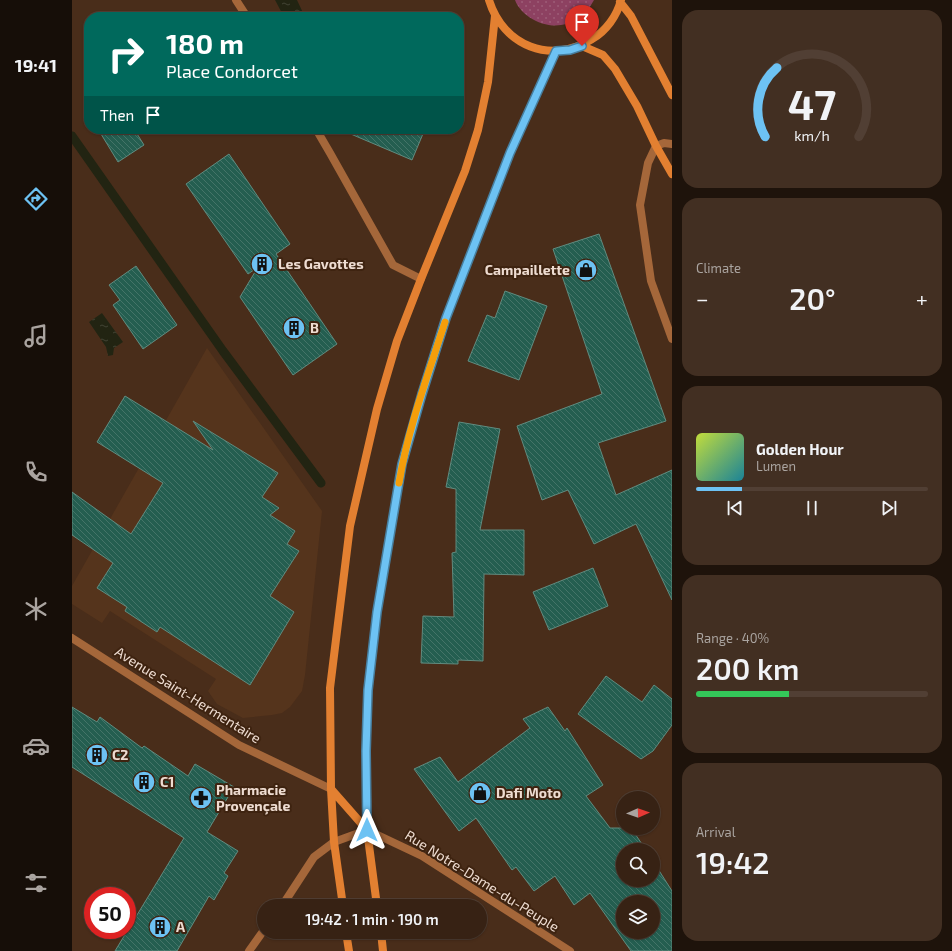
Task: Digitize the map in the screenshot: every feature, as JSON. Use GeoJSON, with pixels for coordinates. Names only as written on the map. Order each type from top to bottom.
{"type":"FeatureCollection","features":[{"type":"Feature","properties":{"kind":"main road"},"geometry":{"type":"LineString","coordinates":[[489,0],[495,16],[506,31],[521,42],[538,49],[556,51],[570,50],[582,46],[599,35],[612,20],[621,1]]}},
{"type":"Feature","properties":{"kind":"main road"},"geometry":{"type":"LineString","coordinates":[[621,1],[631,16],[672,95]]}},
{"type":"Feature","properties":{"kind":"main road"},"geometry":{"type":"LineString","coordinates":[[342,899],[334,842],[331,789],[330,688],[350,526],[377,409],[397,341],[465,171],[478,130],[488,82],[495,16]]}},
{"type":"Feature","properties":{"kind":"main road"},"geometry":{"type":"LineString","coordinates":[[582,46],[603,55],[615,69],[637,106],[656,146],[672,174]]}},
{"type":"Feature","properties":{"kind":"main road"},"geometry":{"type":"LineString","coordinates":[[376,899],[367,830],[366,751],[368,690],[377,612],[402,464],[446,318],[510,153],[556,51]]}},
{"type":"Feature","properties":{"kind":"main road","name":"Avenue Saint-Hermentaire"},"geometry":{"type":"LineString","coordinates":[[331,789],[367,830]]}},
{"type":"Feature","properties":{"kind":"main road"},"geometry":{"type":"LineString","coordinates":[[347,939],[349,951]]}},
{"type":"Feature","properties":{"kind":"main road"},"geometry":{"type":"LineString","coordinates":[[382,939],[383,951]]}},
{"type":"Feature","properties":{"kind":"street"},"geometry":{"type":"LineString","coordinates":[[236,0],[244,12]]}},
{"type":"Feature","properties":{"kind":"street"},"geometry":{"type":"LineString","coordinates":[[319,134],[393,265],[421,278]]}},
{"type":"Feature","properties":{"kind":"street"},"geometry":{"type":"LineString","coordinates":[[672,144],[664,143],[656,146],[648,163],[640,204],[651,281],[672,339]]}},
{"type":"Feature","properties":{"kind":"street","name":"Avenue Saint-Hermentaire"},"geometry":{"type":"LineString","coordinates":[[72,638],[239,745],[331,789]]}},
{"type":"Feature","properties":{"kind":"street"},"geometry":{"type":"LineString","coordinates":[[287,899],[314,857],[334,842],[367,830]]}},
{"type":"Feature","properties":{"kind":"street","name":"Rue Notre-Dame-du-Peuple"},"geometry":{"type":"LineString","coordinates":[[367,830],[422,856],[570,951]]}},
{"type":"Feature","properties":{"kind":"street"},"geometry":{"type":"LineString","coordinates":[[249,951],[258,939]]}},
{"type":"Feature","properties":{"kind":"shaded area"},"geometry":{"type":"Polygon","coordinates":[[[515,0],[594,0],[588,9],[574,21],[556,26],[538,22],[529,17],[520,9],[515,0]]]}},
{"type":"Feature","properties":{"kind":"shaded area"},"geometry":{"type":"Polygon","coordinates":[[[207,348],[322,511],[305,675],[302,691],[290,707],[282,713],[272,715],[243,718],[217,704],[208,691],[216,679],[110,611],[102,623],[72,604],[72,586],[207,348]]]}},
{"type":"Feature","properties":{"kind":"water"},"geometry":{"type":"Polygon","coordinates":[[[275,0],[297,0],[303,12],[281,12],[275,0]]]}},
{"type":"Feature","properties":{"kind":"water"},"geometry":{"type":"Polygon","coordinates":[[[102,313],[123,342],[114,348],[113,355],[108,356],[106,347],[89,322],[102,313]]]}},
{"type":"Feature","properties":{"kind":"building"},"geometry":{"type":"Polygon","coordinates":[[[101,134],[137,134],[144,145],[118,162],[101,134]]]}},
{"type":"Feature","properties":{"kind":"building"},"geometry":{"type":"Polygon","coordinates":[[[351,134],[423,134],[412,160],[351,134]]]}},
{"type":"Feature","properties":{"kind":"building","name":"Les Gavottes"},"geometry":{"type":"Polygon","coordinates":[[[229,154],[290,244],[276,254],[337,344],[293,375],[240,297],[258,267],[248,274],[186,184],[229,154]]]}},
{"type":"Feature","properties":{"kind":"building"},"geometry":{"type":"Polygon","coordinates":[[[599,234],[666,421],[598,443],[616,495],[672,470],[672,600],[636,524],[594,544],[568,490],[542,500],[517,426],[602,394],[553,249],[599,234]]]}},
{"type":"Feature","properties":{"kind":"building"},"geometry":{"type":"Polygon","coordinates":[[[136,266],[177,325],[143,349],[113,305],[120,300],[109,285],[136,266]]]}},
{"type":"Feature","properties":{"kind":"building"},"geometry":{"type":"Polygon","coordinates":[[[505,291],[547,306],[519,380],[468,361],[487,315],[495,318],[505,291]]]}},
{"type":"Feature","properties":{"kind":"building"},"geometry":{"type":"Polygon","coordinates":[[[125,396],[213,450],[193,421],[278,473],[262,497],[279,508],[270,515],[295,531],[287,544],[299,551],[270,596],[294,612],[250,685],[160,627],[157,632],[125,611],[127,607],[97,588],[113,563],[72,535],[72,492],[131,534],[163,483],[97,442],[125,396]]]}},
{"type":"Feature","properties":{"kind":"building"},"geometry":{"type":"Polygon","coordinates":[[[459,422],[500,429],[480,530],[524,530],[524,575],[484,574],[483,661],[458,660],[458,664],[421,663],[423,616],[454,617],[452,553],[456,552],[456,489],[446,487],[459,422]]]}},
{"type":"Feature","properties":{"kind":"building"},"geometry":{"type":"Polygon","coordinates":[[[593,568],[608,606],[549,630],[533,592],[593,568]]]}},
{"type":"Feature","properties":{"kind":"building"},"geometry":{"type":"Polygon","coordinates":[[[606,676],[642,702],[654,685],[672,699],[672,725],[653,751],[641,759],[578,714],[606,676]]]}},
{"type":"Feature","properties":{"kind":"building"},"geometry":{"type":"Polygon","coordinates":[[[72,707],[97,722],[100,717],[142,748],[144,746],[188,776],[195,764],[234,787],[207,832],[238,851],[224,873],[228,876],[214,900],[209,896],[177,951],[115,951],[122,939],[136,939],[136,917],[184,838],[72,767],[72,707]]]}},
{"type":"Feature","properties":{"kind":"building"},"geometry":{"type":"Polygon","coordinates":[[[548,707],[565,731],[567,728],[603,785],[586,796],[610,828],[616,828],[616,835],[636,835],[641,843],[616,843],[616,887],[660,887],[660,872],[672,891],[672,951],[631,951],[623,939],[660,939],[660,895],[616,895],[616,930],[590,893],[574,905],[555,876],[534,891],[516,867],[512,870],[476,818],[459,831],[414,769],[440,757],[458,782],[530,728],[523,719],[548,707]]]}},
{"type":"Feature","properties":{"kind":"waterway"},"geometry":{"type":"LineString","coordinates":[[72,136],[223,351],[321,483]]}},
{"type":"Feature","properties":{"kind":"slow traffic"},"geometry":{"type":"LineString","coordinates":[[399,483],[402,464],[445,322]]}},
{"type":"Feature","properties":{"kind":"place","name":"Les Gavottes"},"geometry":{"type":"Point","coordinates":[262,264]}},
{"type":"Feature","properties":{"kind":"place","name":"Campaillette"},"geometry":{"type":"Point","coordinates":[586,270]}},
{"type":"Feature","properties":{"kind":"place","name":"B"},"geometry":{"type":"Point","coordinates":[294,328]}},
{"type":"Feature","properties":{"kind":"place","name":"C2"},"geometry":{"type":"Point","coordinates":[97,755]}},
{"type":"Feature","properties":{"kind":"place","name":"C1"},"geometry":{"type":"Point","coordinates":[144,782]}},
{"type":"Feature","properties":{"kind":"place","name":"Dafi Moto"},"geometry":{"type":"Point","coordinates":[480,793]}},
{"type":"Feature","properties":{"kind":"place","name":"Pharmacie Provençale"},"geometry":{"type":"Point","coordinates":[201,798]}},
{"type":"Feature","properties":{"kind":"place","name":"A"},"geometry":{"type":"Point","coordinates":[160,927]}},
{"type":"Feature","properties":{"kind":"route"},"geometry":{"type":"LineString","coordinates":[[367,830],[366,751],[368,690],[377,612],[402,464],[446,318],[510,153],[556,51],[570,50],[582,46]]}}]}
